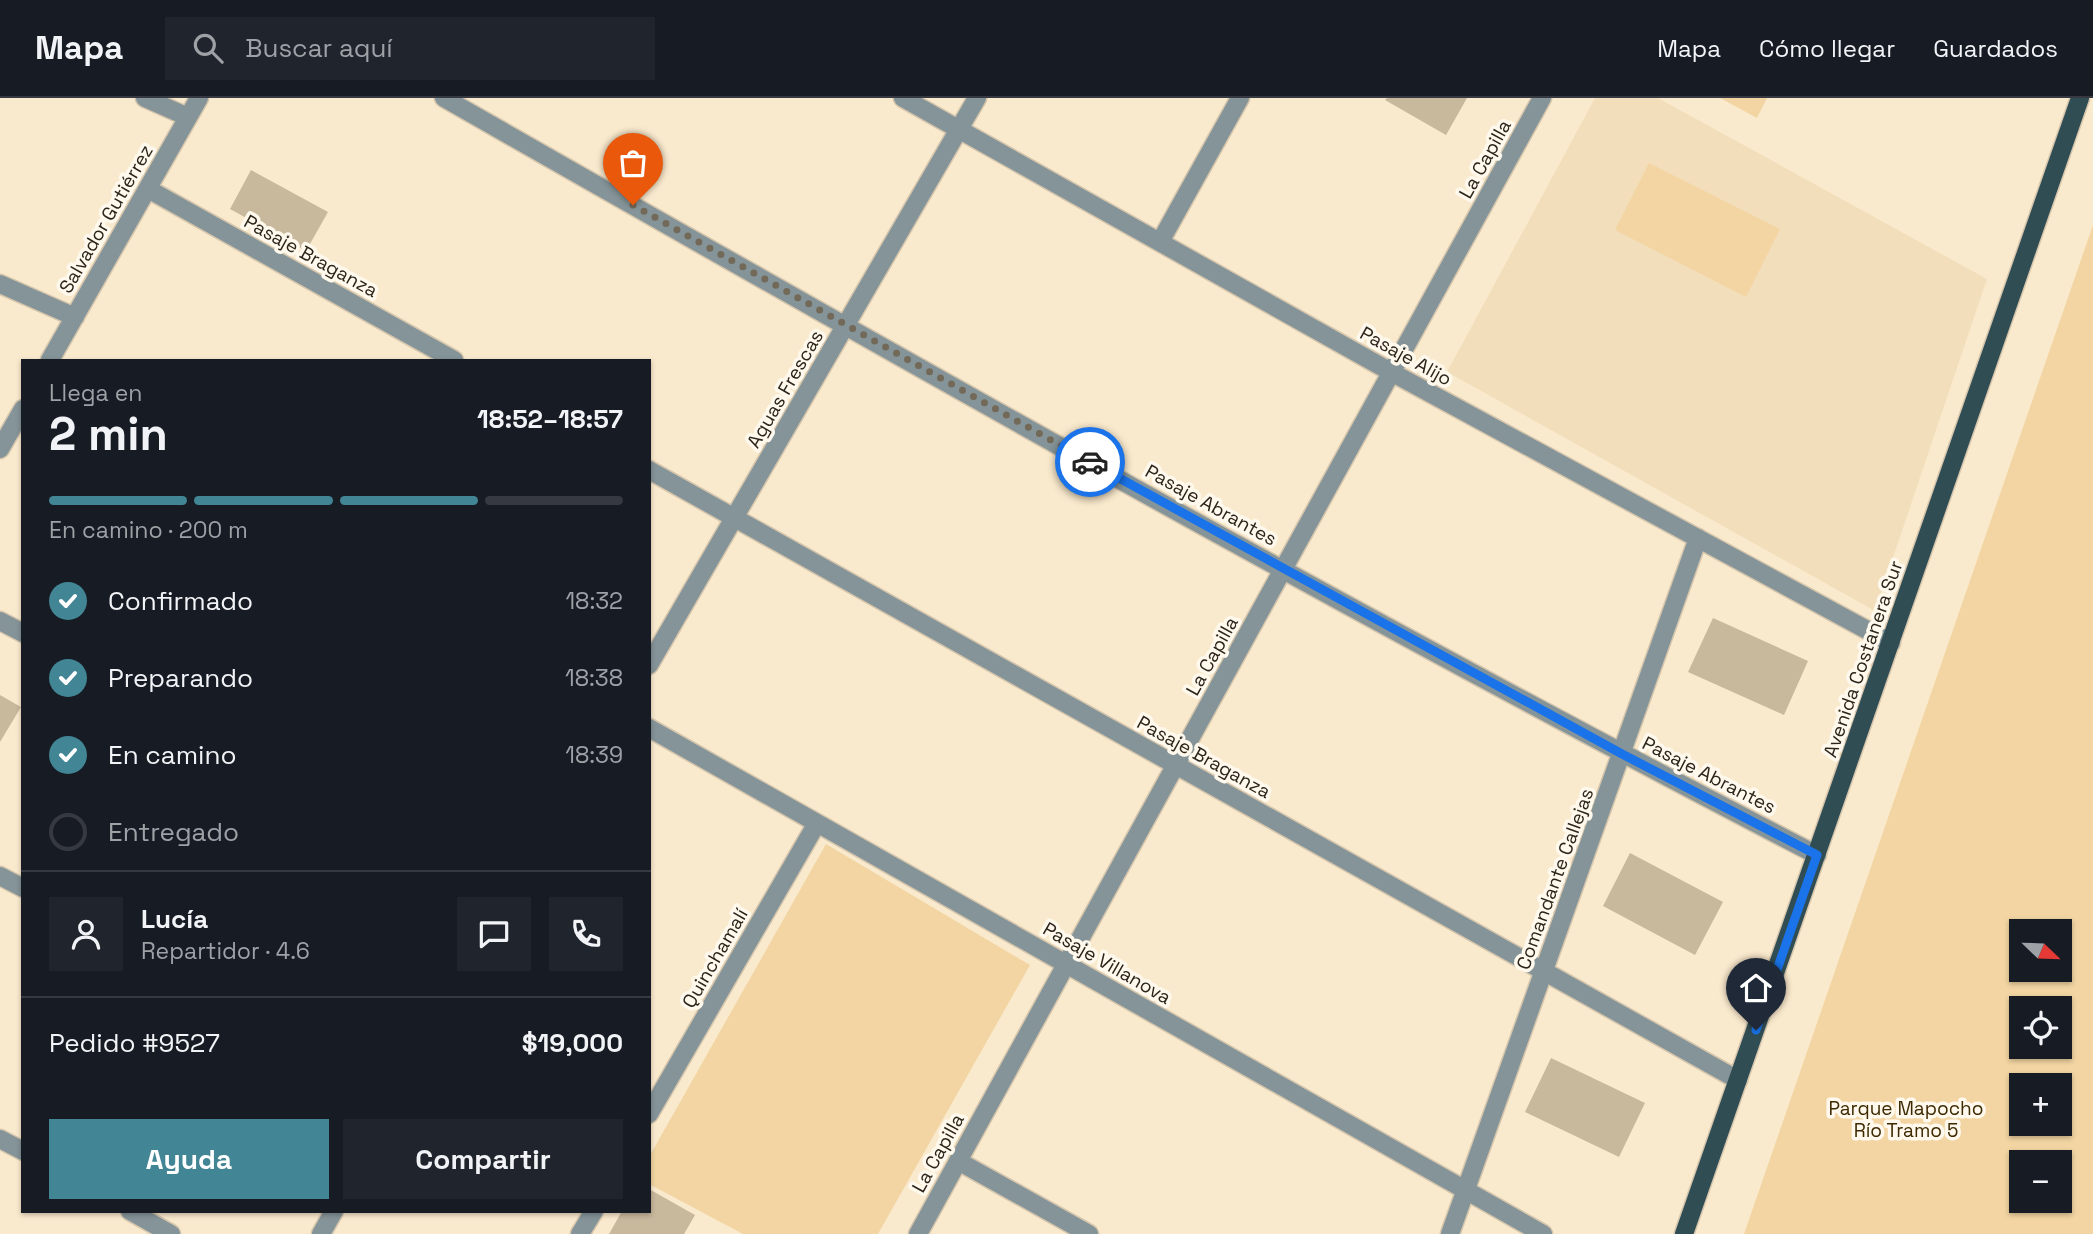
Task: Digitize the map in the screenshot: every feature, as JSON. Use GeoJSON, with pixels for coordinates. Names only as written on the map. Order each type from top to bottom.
{"type":"FeatureCollection","features":[{"type":"Feature","properties":{"kind":"main road","name":"Avenida Costanera Sur"},"geometry":{"type":"LineString","coordinates":[[1684,1234],[2080,98]]}},
{"type":"Feature","properties":{"kind":"street"},"geometry":{"type":"LineString","coordinates":[[145,98],[188,117]]}},
{"type":"Feature","properties":{"kind":"street","name":"Salvador Gutiérrez"},"geometry":{"type":"LineString","coordinates":[[51,359],[199,98]]}},
{"type":"Feature","properties":{"kind":"street","name":"Pasaje Abrantes"},"geometry":{"type":"LineString","coordinates":[[444,98],[845,326],[1283,569],[1622,754],[1817,855]]}},
{"type":"Feature","properties":{"kind":"street","name":"Pasaje Alijo"},"geometry":{"type":"LineString","coordinates":[[903,98],[1391,372],[1891,643]]}},
{"type":"Feature","properties":{"kind":"street","name":"Aguas Frescas"},"geometry":{"type":"LineString","coordinates":[[651,662],[977,98]]}},
{"type":"Feature","properties":{"kind":"street"},"geometry":{"type":"LineString","coordinates":[[1160,242],[1240,98]]}},
{"type":"Feature","properties":{"kind":"street","name":"La Capilla"},"geometry":{"type":"LineString","coordinates":[[918,1234],[1542,98]]}},
{"type":"Feature","properties":{"kind":"street","name":"Pasaje Braganza"},"geometry":{"type":"LineString","coordinates":[[148,189],[452,359]]}},
{"type":"Feature","properties":{"kind":"street"},"geometry":{"type":"LineString","coordinates":[[0,284],[75,317]]}},
{"type":"Feature","properties":{"kind":"street"},"geometry":{"type":"LineString","coordinates":[[0,449],[21,412]]}},
{"type":"Feature","properties":{"kind":"street","name":"Pasaje Braganza"},"geometry":{"type":"LineString","coordinates":[[651,471],[1738,1080]]}},
{"type":"Feature","properties":{"kind":"street","name":"Comandante Callejas"},"geometry":{"type":"LineString","coordinates":[[1450,1234],[1698,538]]}},
{"type":"Feature","properties":{"kind":"street"},"geometry":{"type":"LineString","coordinates":[[0,621],[21,632]]}},
{"type":"Feature","properties":{"kind":"street","name":"Pasaje Villanova"},"geometry":{"type":"LineString","coordinates":[[651,729],[1543,1234]]}},
{"type":"Feature","properties":{"kind":"street","name":"Quinchamalí"},"geometry":{"type":"LineString","coordinates":[[651,1111],[817,823]]}},
{"type":"Feature","properties":{"kind":"street"},"geometry":{"type":"LineString","coordinates":[[0,876],[21,887]]}},
{"type":"Feature","properties":{"kind":"street"},"geometry":{"type":"LineString","coordinates":[[0,1139],[21,1150]]}},
{"type":"Feature","properties":{"kind":"street"},"geometry":{"type":"LineString","coordinates":[[958,1161],[1089,1234]]}},
{"type":"Feature","properties":{"kind":"street"},"geometry":{"type":"LineString","coordinates":[[134,1213],[171,1234]]}},
{"type":"Feature","properties":{"kind":"street"},"geometry":{"type":"LineString","coordinates":[[321,1234],[333,1213]]}},
{"type":"Feature","properties":{"kind":"street"},"geometry":{"type":"LineString","coordinates":[[580,1234],[593,1213]]}},
{"type":"Feature","properties":{"kind":"shaded area"},"geometry":{"type":"Polygon","coordinates":[[[1595,98],[1658,98],[1987,279],[1875,611],[1447,372],[1595,98]]]}},
{"type":"Feature","properties":{"kind":"green space"},"geometry":{"type":"Polygon","coordinates":[[[1720,98],[1767,98],[1757,118],[1720,98]]]}},
{"type":"Feature","properties":{"kind":"green space"},"geometry":{"type":"Polygon","coordinates":[[[1649,163],[1780,229],[1746,297],[1615,230],[1649,163]]]}},
{"type":"Feature","properties":{"kind":"green space","name":"Parque Mapocho Río Tramo 5"},"geometry":{"type":"Polygon","coordinates":[[[2093,225],[2093,1234],[1744,1234],[2093,225]]]}},
{"type":"Feature","properties":{"kind":"green space"},"geometry":{"type":"Polygon","coordinates":[[[826,844],[1030,965],[878,1234],[743,1234],[651,1185],[651,1153],[826,844]]]}},
{"type":"Feature","properties":{"kind":"building"},"geometry":{"type":"Polygon","coordinates":[[[1467,98],[1446,135],[1385,100],[1467,98]]]}},
{"type":"Feature","properties":{"kind":"building"},"geometry":{"type":"Polygon","coordinates":[[[251,170],[328,212],[306,251],[230,209],[251,170]]]}},
{"type":"Feature","properties":{"kind":"building"},"geometry":{"type":"Polygon","coordinates":[[[1713,618],[1808,661],[1784,715],[1688,672],[1713,618]]]}},
{"type":"Feature","properties":{"kind":"building"},"geometry":{"type":"Polygon","coordinates":[[[0,695],[21,707],[0,742],[0,695]]]}},
{"type":"Feature","properties":{"kind":"building"},"geometry":{"type":"Polygon","coordinates":[[[1630,853],[1723,902],[1695,955],[1603,906],[1630,853]]]}},
{"type":"Feature","properties":{"kind":"building"},"geometry":{"type":"Polygon","coordinates":[[[1551,1058],[1645,1103],[1619,1157],[1525,1112],[1551,1058]]]}},
{"type":"Feature","properties":{"kind":"building"},"geometry":{"type":"Polygon","coordinates":[[[651,1190],[695,1215],[684,1234],[609,1234],[621,1213],[651,1213],[651,1190]]]}},
{"type":"Feature","properties":{"kind":"way so far"},"geometry":{"type":"LineString","coordinates":[[633,205],[1090,462]]}},
{"type":"Feature","properties":{"kind":"route"},"geometry":{"type":"LineString","coordinates":[[1090,462],[1622,754],[1817,855],[1756,1030]]}}]}
